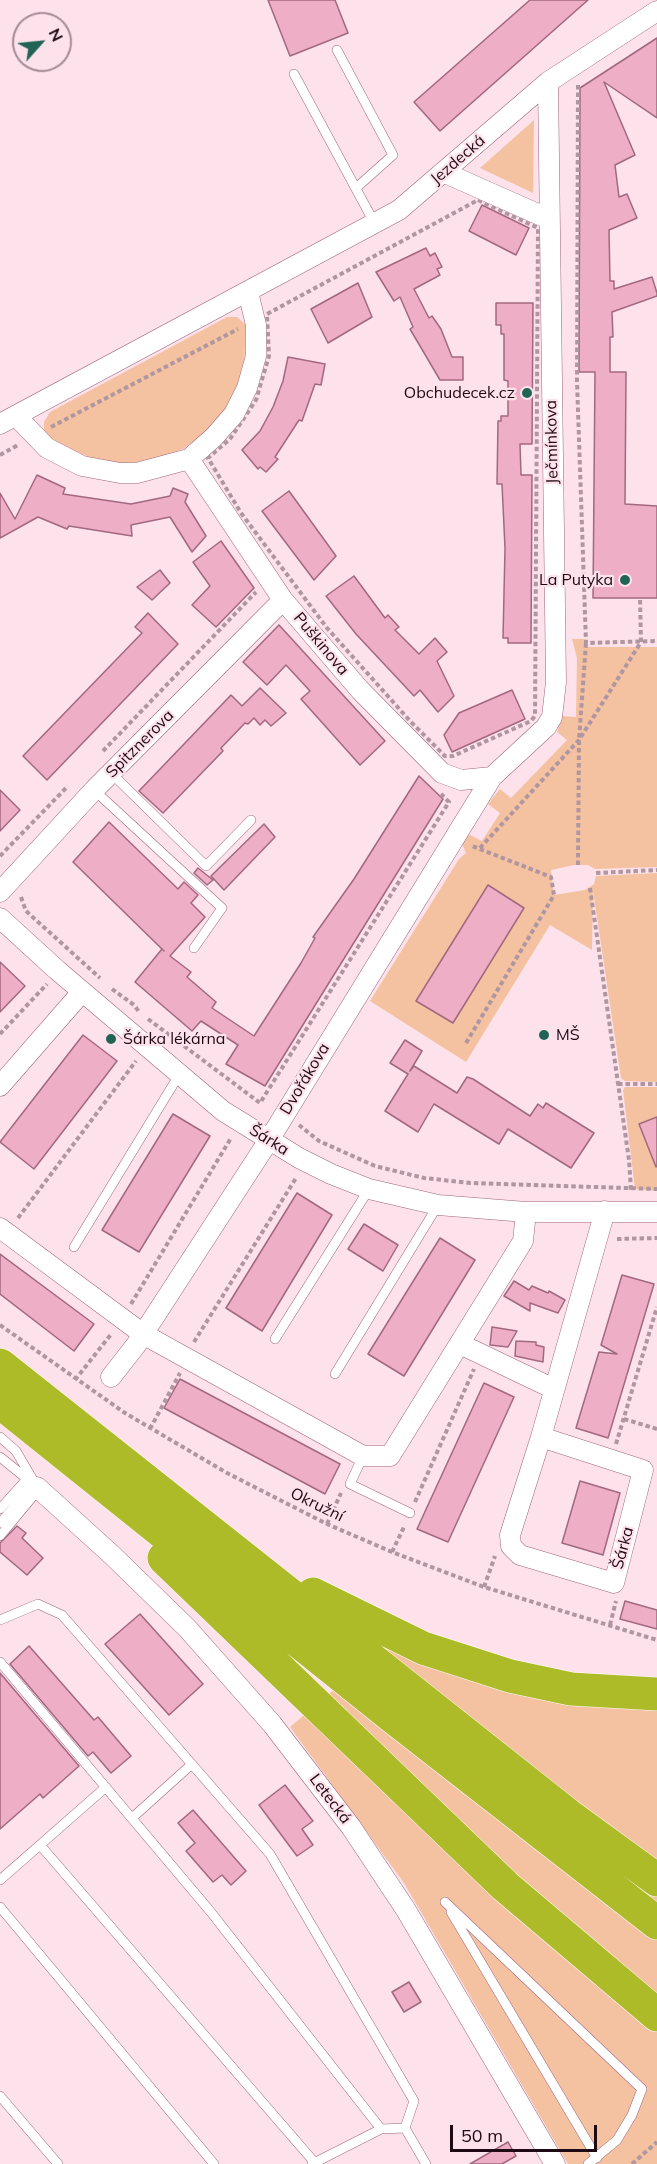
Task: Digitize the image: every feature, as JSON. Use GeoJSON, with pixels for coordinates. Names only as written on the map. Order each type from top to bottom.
{"type":"FeatureCollection","features":[{"type":"Feature","properties":{"kind":"highway"},"geometry":{"type":"LineString","coordinates":[[0,1365],[568,1815],[657,1880]]}},
{"type":"Feature","properties":{"kind":"highway"},"geometry":{"type":"LineString","coordinates":[[0,1402],[548,1840],[657,1923]]}},
{"type":"Feature","properties":{"kind":"highway"},"geometry":{"type":"LineString","coordinates":[[84,1470],[159,1554],[505,1886],[657,2015]]}},
{"type":"Feature","properties":{"kind":"highway"},"geometry":{"type":"LineString","coordinates":[[222,1540],[306,1590],[423,1648],[510,1676],[571,1689],[657,1694]]}},
{"type":"Feature","properties":{"kind":"street","name":"Jezdecká"},"geometry":{"type":"LineString","coordinates":[[248,292],[261,317],[256,356],[241,402],[214,437],[189,459],[154,469],[120,473],[82,466],[30,442],[8,420],[399,210],[548,82],[657,11]]}},
{"type":"Feature","properties":{"kind":"street","name":"Ječmínkova"},"geometry":{"type":"LineString","coordinates":[[492,777],[546,727],[552,717],[556,699],[548,82]]}},
{"type":"Feature","properties":{"kind":"street"},"geometry":{"type":"LineString","coordinates":[[443,172],[549,219]]}},
{"type":"Feature","properties":{"kind":"street","name":"Puškinova"},"geometry":{"type":"LineString","coordinates":[[189,459],[279,605],[442,774],[461,780],[492,777]]}},
{"type":"Feature","properties":{"kind":"street","name":"Spitznerova"},"geometry":{"type":"LineString","coordinates":[[0,892],[94,790],[279,605]]}},
{"type":"Feature","properties":{"kind":"street","name":"Dvořákova"},"geometry":{"type":"LineString","coordinates":[[111,1377],[143,1334],[268,1140],[492,777]]}},
{"type":"Feature","properties":{"kind":"street","name":"Šárka"},"geometry":{"type":"LineString","coordinates":[[0,918],[82,992],[223,1111],[268,1140],[331,1174],[369,1189],[438,1205],[526,1212],[657,1212]]}},
{"type":"Feature","properties":{"kind":"street"},"geometry":{"type":"LineString","coordinates":[[0,1086],[82,992]]}},
{"type":"Feature","properties":{"kind":"street"},"geometry":{"type":"LineString","coordinates":[[511,1546],[510,1535],[541,1437],[606,1211]]}},
{"type":"Feature","properties":{"kind":"street"},"geometry":{"type":"LineString","coordinates":[[3,1231],[143,1334],[363,1456],[390,1456],[523,1241],[526,1212]]}},
{"type":"Feature","properties":{"kind":"street"},"geometry":{"type":"LineString","coordinates":[[460,1344],[554,1389]]}},
{"type":"Feature","properties":{"kind":"street","name":"Šárka"},"geometry":{"type":"LineString","coordinates":[[511,1546],[520,1555],[614,1583],[643,1470],[541,1437]]}},
{"type":"Feature","properties":{"kind":"street","name":"Letecká"},"geometry":{"type":"LineString","coordinates":[[34,1485],[113,1556],[187,1628],[272,1724],[351,1827],[406,1910],[555,2164]]}},
{"type":"Feature","properties":{"kind":"lane"},"geometry":{"type":"LineString","coordinates":[[337,50],[393,155],[356,188]]}},
{"type":"Feature","properties":{"kind":"lane"},"geometry":{"type":"LineString","coordinates":[[294,74],[375,224]]}},
{"type":"Feature","properties":{"kind":"lane"},"geometry":{"type":"LineString","coordinates":[[111,773],[206,866],[251,820]]}},
{"type":"Feature","properties":{"kind":"lane"},"geometry":{"type":"LineString","coordinates":[[94,790],[222,908],[194,948]]}},
{"type":"Feature","properties":{"kind":"lane"},"geometry":{"type":"LineString","coordinates":[[74,1247],[179,1075]]}},
{"type":"Feature","properties":{"kind":"lane"},"geometry":{"type":"LineString","coordinates":[[275,1339],[369,1189]]}},
{"type":"Feature","properties":{"kind":"lane"},"geometry":{"type":"LineString","coordinates":[[335,1374],[438,1205]]}},
{"type":"Feature","properties":{"kind":"lane"},"geometry":{"type":"LineString","coordinates":[[0,1437],[16,1450],[34,1485]]}},
{"type":"Feature","properties":{"kind":"lane"},"geometry":{"type":"LineString","coordinates":[[363,1456],[350,1484],[410,1513]]}},
{"type":"Feature","properties":{"kind":"lane"},"geometry":{"type":"LineString","coordinates":[[0,1457],[34,1485]]}},
{"type":"Feature","properties":{"kind":"lane"},"geometry":{"type":"LineString","coordinates":[[0,1509],[34,1485]]}},
{"type":"Feature","properties":{"kind":"lane"},"geometry":{"type":"LineString","coordinates":[[0,1523],[34,1485]]}},
{"type":"Feature","properties":{"kind":"lane"},"geometry":{"type":"LineString","coordinates":[[0,1536],[34,1485]]}},
{"type":"Feature","properties":{"kind":"lane"},"geometry":{"type":"LineString","coordinates":[[0,1620],[38,1604],[62,1615],[276,1864],[414,2101],[405,2128],[426,2164]]}},
{"type":"Feature","properties":{"kind":"lane"},"geometry":{"type":"LineString","coordinates":[[0,1662],[210,1911],[381,2129]]}},
{"type":"Feature","properties":{"kind":"lane"},"geometry":{"type":"LineString","coordinates":[[132,1818],[192,1764]]}},
{"type":"Feature","properties":{"kind":"lane"},"geometry":{"type":"LineString","coordinates":[[0,1880],[106,1787]]}},
{"type":"Feature","properties":{"kind":"lane"},"geometry":{"type":"LineString","coordinates":[[40,1845],[314,2163],[381,2129],[405,2128]]}},
{"type":"Feature","properties":{"kind":"lane"},"geometry":{"type":"LineString","coordinates":[[588,2164],[597,2158],[618,2140],[632,2115],[642,2089],[445,1902],[597,2158]]}},
{"type":"Feature","properties":{"kind":"lane"},"geometry":{"type":"LineString","coordinates":[[0,1907],[214,2164]]}},
{"type":"Feature","properties":{"kind":"lane"},"geometry":{"type":"LineString","coordinates":[[0,2096],[58,2164]]}},
{"type":"Feature","properties":{"kind":"path"},"geometry":{"type":"LineString","coordinates":[[578,865],[579,740],[586,643],[577,381],[577,87],[587,80]]}},
{"type":"Feature","properties":{"kind":"path"},"geometry":{"type":"LineString","coordinates":[[0,455],[21,443],[30,442],[261,317],[478,200],[538,228],[535,716],[531,721],[453,756],[446,756],[411,722],[327,628],[241,513],[208,458],[230,439],[256,399],[269,356],[261,317]]}},
{"type":"Feature","properties":{"kind":"path"},"geometry":{"type":"LineString","coordinates":[[98,756],[258,589],[279,605]]}},
{"type":"Feature","properties":{"kind":"path"},"geometry":{"type":"LineString","coordinates":[[480,848],[579,740],[641,642],[640,598]]}},
{"type":"Feature","properties":{"kind":"path"},"geometry":{"type":"LineString","coordinates":[[586,643],[657,641]]}},
{"type":"Feature","properties":{"kind":"path"},"geometry":{"type":"LineString","coordinates":[[0,856],[73,781]]}},
{"type":"Feature","properties":{"kind":"path"},"geometry":{"type":"LineString","coordinates":[[432,786],[449,802]]}},
{"type":"Feature","properties":{"kind":"path"},"geometry":{"type":"LineString","coordinates":[[464,852],[473,846],[552,877],[554,895],[466,1043]]}},
{"type":"Feature","properties":{"kind":"path"},"geometry":{"type":"LineString","coordinates":[[596,873],[657,870]]}},
{"type":"Feature","properties":{"kind":"path"},"geometry":{"type":"LineString","coordinates":[[590,888],[618,1084],[632,1212]]}},
{"type":"Feature","properties":{"kind":"path"},"geometry":{"type":"LineString","coordinates":[[0,1034],[49,981]]}},
{"type":"Feature","properties":{"kind":"path"},"geometry":{"type":"LineString","coordinates":[[3,1231],[138,1058]]}},
{"type":"Feature","properties":{"kind":"path"},"geometry":{"type":"LineString","coordinates":[[618,1084],[657,1084]]}},
{"type":"Feature","properties":{"kind":"path"},"geometry":{"type":"LineString","coordinates":[[298,1118],[299,1126],[319,1141],[375,1166],[411,1176],[470,1184],[657,1189]]}},
{"type":"Feature","properties":{"kind":"path"},"geometry":{"type":"LineString","coordinates":[[75,1380],[122,1319],[234,1133]]}},
{"type":"Feature","properties":{"kind":"path"},"geometry":{"type":"LineString","coordinates":[[150,1429],[187,1359],[188,1351],[298,1174]]}},
{"type":"Feature","properties":{"kind":"path"},"geometry":{"type":"LineString","coordinates":[[612,1459],[657,1307]]}},
{"type":"Feature","properties":{"kind":"path","name":"Okružní"},"geometry":{"type":"LineString","coordinates":[[0,1325],[75,1380],[150,1429],[227,1473],[327,1524],[484,1587],[657,1640]]}},
{"type":"Feature","properties":{"kind":"path"},"geometry":{"type":"LineString","coordinates":[[392,1552],[481,1355]]}},
{"type":"Feature","properties":{"kind":"path"},"geometry":{"type":"LineString","coordinates":[[624,1419],[657,1430]]}},
{"type":"Feature","properties":{"kind":"path"},"geometry":{"type":"LineString","coordinates":[[327,1524],[342,1492],[350,1484]]}},
{"type":"Feature","properties":{"kind":"path"},"geometry":{"type":"LineString","coordinates":[[484,1587],[495,1556],[511,1546]]}},
{"type":"Feature","properties":{"kind":"path"},"geometry":{"type":"LineString","coordinates":[[632,2164],[657,2142]]}},
{"type":"Feature","properties":{"kind":"shaded area"},"geometry":{"type":"Polygon","coordinates":[[[534,120],[533,193],[480,168],[534,120]]]}},
{"type":"Feature","properties":{"kind":"shaded area"},"geometry":{"type":"Polygon","coordinates":[[[227,317],[237,317],[246,325],[244,372],[232,399],[220,417],[207,431],[183,449],[148,461],[124,463],[99,461],[59,445],[44,431],[44,422],[50,412],[227,317]]]}},
{"type":"Feature","properties":{"kind":"shaded area"},"geometry":{"type":"Polygon","coordinates":[[[572,639],[586,639],[587,647],[657,647],[657,867],[595,869],[588,865],[574,865],[551,870],[554,895],[585,890],[594,884],[596,876],[657,873],[657,1082],[625,1081],[621,1078],[593,891],[592,950],[550,925],[466,1062],[370,1001],[459,859],[466,853],[462,843],[468,834],[482,841],[500,813],[488,804],[500,789],[511,798],[567,740],[557,732],[562,716],[576,717],[577,658],[572,639]]]}},
{"type":"Feature","properties":{"kind":"shaded area"},"geometry":{"type":"Polygon","coordinates":[[[625,1087],[657,1087],[657,1191],[635,1189],[623,1090],[625,1087]]]}},
{"type":"Feature","properties":{"kind":"shaded area"},"geometry":{"type":"Polygon","coordinates":[[[383,1648],[468,1677],[657,1707],[657,2164],[568,2164],[404,1883],[290,1727],[383,1648]]]}},
{"type":"Feature","properties":{"kind":"building"},"geometry":{"type":"Polygon","coordinates":[[[268,0],[335,0],[348,33],[290,56],[268,0]]]}},
{"type":"Feature","properties":{"kind":"building"},"geometry":{"type":"Polygon","coordinates":[[[530,0],[588,0],[440,131],[414,102],[530,0]]]}},
{"type":"Feature","properties":{"kind":"building"},"geometry":{"type":"Polygon","coordinates":[[[657,38],[657,118],[604,82],[635,155],[615,165],[619,197],[627,194],[637,218],[609,230],[610,281],[614,281],[614,289],[652,277],[657,293],[657,296],[612,312],[613,337],[610,337],[610,372],[626,372],[625,504],[657,506],[657,598],[593,598],[595,372],[579,372],[580,88],[657,38]]]}},
{"type":"Feature","properties":{"kind":"building"},"geometry":{"type":"Polygon","coordinates":[[[482,205],[529,228],[516,255],[469,231],[482,205]]]}},
{"type":"Feature","properties":{"kind":"building"},"geometry":{"type":"Polygon","coordinates":[[[426,248],[430,256],[435,253],[442,267],[437,269],[440,275],[414,289],[429,318],[432,316],[441,329],[452,357],[463,357],[463,380],[440,380],[410,329],[413,327],[400,297],[394,301],[376,272],[426,248]]]}},
{"type":"Feature","properties":{"kind":"building"},"geometry":{"type":"Polygon","coordinates":[[[358,283],[372,317],[328,343],[311,309],[358,283]]]}},
{"type":"Feature","properties":{"kind":"building"},"geometry":{"type":"Polygon","coordinates":[[[496,303],[533,303],[532,444],[520,444],[521,475],[532,475],[531,643],[508,643],[508,638],[503,638],[505,548],[502,484],[497,484],[498,421],[501,421],[501,416],[508,416],[508,381],[504,380],[504,334],[501,334],[501,325],[496,325],[496,303]]]}},
{"type":"Feature","properties":{"kind":"building"},"geometry":{"type":"Polygon","coordinates":[[[288,357],[325,364],[321,385],[315,384],[302,421],[299,420],[275,457],[278,459],[266,472],[260,467],[258,469],[242,450],[260,431],[273,407],[283,381],[288,357]]]}},
{"type":"Feature","properties":{"kind":"building"},"geometry":{"type":"Polygon","coordinates":[[[37,475],[65,488],[63,494],[131,504],[170,496],[173,488],[188,494],[185,502],[206,536],[192,552],[170,517],[131,525],[132,536],[69,526],[67,529],[38,517],[0,538],[0,493],[15,519],[37,475]]]}},
{"type":"Feature","properties":{"kind":"building"},"geometry":{"type":"Polygon","coordinates":[[[289,491],[336,556],[314,580],[262,511],[289,491]]]}},
{"type":"Feature","properties":{"kind":"building"},"geometry":{"type":"Polygon","coordinates":[[[221,541],[254,588],[216,627],[192,605],[210,586],[193,562],[221,541]]]}},
{"type":"Feature","properties":{"kind":"building"},"geometry":{"type":"Polygon","coordinates":[[[160,570],[170,583],[152,600],[137,587],[160,570]]]}},
{"type":"Feature","properties":{"kind":"building"},"geometry":{"type":"Polygon","coordinates":[[[354,576],[385,618],[388,615],[399,627],[395,630],[419,654],[435,638],[447,652],[437,661],[454,696],[438,712],[420,690],[414,696],[356,634],[326,596],[354,576]]]}},
{"type":"Feature","properties":{"kind":"building"},"geometry":{"type":"Polygon","coordinates":[[[148,613],[178,644],[47,780],[23,756],[142,633],[135,627],[148,613]]]}},
{"type":"Feature","properties":{"kind":"building"},"geometry":{"type":"Polygon","coordinates":[[[279,625],[385,741],[360,765],[301,699],[310,691],[286,665],[267,685],[243,662],[279,625]]]}},
{"type":"Feature","properties":{"kind":"building"},"geometry":{"type":"Polygon","coordinates":[[[260,688],[286,713],[271,726],[265,720],[260,725],[254,718],[248,724],[245,723],[221,748],[223,751],[163,813],[139,791],[231,695],[242,706],[260,688]]]}},
{"type":"Feature","properties":{"kind":"building"},"geometry":{"type":"Polygon","coordinates":[[[512,690],[525,719],[452,752],[444,735],[459,713],[512,690]]]}},
{"type":"Feature","properties":{"kind":"building"},"geometry":{"type":"Polygon","coordinates":[[[419,776],[443,799],[265,1086],[226,1064],[238,1045],[201,1021],[192,1031],[135,982],[162,949],[73,862],[109,822],[178,889],[184,882],[198,895],[191,903],[205,917],[170,956],[191,972],[187,977],[216,1002],[212,1008],[254,1036],[301,963],[315,938],[313,937],[354,879],[419,776]]]}},
{"type":"Feature","properties":{"kind":"building"},"geometry":{"type":"Polygon","coordinates":[[[0,790],[20,810],[0,831],[0,790]]]}},
{"type":"Feature","properties":{"kind":"building"},"geometry":{"type":"Polygon","coordinates":[[[264,824],[275,837],[224,890],[211,876],[264,824]]]}},
{"type":"Feature","properties":{"kind":"building"},"geometry":{"type":"Polygon","coordinates":[[[198,868],[213,880],[207,885],[194,873],[198,868]]]}},
{"type":"Feature","properties":{"kind":"building"},"geometry":{"type":"Polygon","coordinates":[[[488,885],[524,908],[453,1023],[416,1001],[488,885]]]}},
{"type":"Feature","properties":{"kind":"building"},"geometry":{"type":"Polygon","coordinates":[[[0,962],[25,986],[0,1012],[0,962]]]}},
{"type":"Feature","properties":{"kind":"building"},"geometry":{"type":"Polygon","coordinates":[[[83,1035],[117,1061],[34,1169],[0,1142],[83,1035]]]}},
{"type":"Feature","properties":{"kind":"building"},"geometry":{"type":"Polygon","coordinates":[[[405,1040],[422,1051],[410,1071],[414,1066],[457,1093],[467,1077],[473,1079],[530,1116],[538,1104],[543,1108],[546,1103],[594,1133],[571,1168],[508,1129],[499,1144],[434,1104],[418,1132],[385,1111],[408,1074],[390,1063],[405,1040]]]}},
{"type":"Feature","properties":{"kind":"building"},"geometry":{"type":"Polygon","coordinates":[[[173,1114],[210,1136],[139,1252],[102,1230],[173,1114]]]}},
{"type":"Feature","properties":{"kind":"building"},"geometry":{"type":"Polygon","coordinates":[[[657,1117],[657,1166],[656,1167],[639,1124],[657,1117]]]}},
{"type":"Feature","properties":{"kind":"building"},"geometry":{"type":"Polygon","coordinates":[[[297,1193],[332,1215],[262,1331],[226,1308],[297,1193]]]}},
{"type":"Feature","properties":{"kind":"building"},"geometry":{"type":"Polygon","coordinates":[[[364,1224],[398,1245],[383,1271],[348,1249],[364,1224]]]}},
{"type":"Feature","properties":{"kind":"building"},"geometry":{"type":"Polygon","coordinates":[[[440,1238],[475,1260],[404,1376],[368,1354],[440,1238]]]}},
{"type":"Feature","properties":{"kind":"building"},"geometry":{"type":"Polygon","coordinates":[[[0,1254],[94,1324],[74,1351],[0,1294],[0,1254]]]}},
{"type":"Feature","properties":{"kind":"building"},"geometry":{"type":"Polygon","coordinates":[[[622,1275],[654,1284],[608,1438],[576,1428],[599,1352],[617,1354],[601,1345],[622,1275]]]}},
{"type":"Feature","properties":{"kind":"building"},"geometry":{"type":"Polygon","coordinates":[[[514,1281],[529,1290],[532,1286],[548,1293],[549,1291],[565,1300],[558,1313],[530,1303],[530,1311],[504,1296],[514,1281]]]}},
{"type":"Feature","properties":{"kind":"building"},"geometry":{"type":"Polygon","coordinates":[[[492,1327],[517,1331],[508,1347],[490,1345],[492,1327]]]}},
{"type":"Feature","properties":{"kind":"building"},"geometry":{"type":"Polygon","coordinates":[[[516,1341],[536,1342],[536,1345],[544,1347],[543,1362],[515,1356],[516,1341]]]}},
{"type":"Feature","properties":{"kind":"building"},"geometry":{"type":"Polygon","coordinates":[[[180,1379],[340,1464],[325,1494],[164,1408],[180,1379]]]}},
{"type":"Feature","properties":{"kind":"building"},"geometry":{"type":"Polygon","coordinates":[[[484,1383],[514,1397],[448,1542],[417,1529],[484,1383]]]}},
{"type":"Feature","properties":{"kind":"building"},"geometry":{"type":"Polygon","coordinates":[[[580,1481],[620,1493],[603,1555],[562,1543],[580,1481]]]}},
{"type":"Feature","properties":{"kind":"building"},"geometry":{"type":"Polygon","coordinates":[[[17,1526],[26,1533],[22,1538],[43,1558],[27,1575],[0,1552],[0,1543],[17,1526]]]}},
{"type":"Feature","properties":{"kind":"building"},"geometry":{"type":"Polygon","coordinates":[[[625,1601],[657,1610],[657,1629],[620,1619],[625,1601]]]}},
{"type":"Feature","properties":{"kind":"building"},"geometry":{"type":"Polygon","coordinates":[[[140,1614],[203,1684],[169,1715],[105,1644],[140,1614]]]}},
{"type":"Feature","properties":{"kind":"building"},"geometry":{"type":"Polygon","coordinates":[[[29,1646],[94,1720],[98,1717],[131,1756],[111,1773],[93,1752],[88,1756],[10,1664],[29,1646]]]}},
{"type":"Feature","properties":{"kind":"building"},"geometry":{"type":"Polygon","coordinates":[[[0,1673],[79,1766],[43,1798],[40,1794],[0,1829],[0,1673]]]}},
{"type":"Feature","properties":{"kind":"building"},"geometry":{"type":"Polygon","coordinates":[[[285,1785],[313,1821],[302,1829],[313,1845],[297,1856],[259,1805],[285,1785]]]}},
{"type":"Feature","properties":{"kind":"building"},"geometry":{"type":"Polygon","coordinates":[[[193,1810],[246,1871],[231,1885],[222,1875],[213,1882],[186,1851],[195,1843],[178,1823],[193,1810]]]}},
{"type":"Feature","properties":{"kind":"building"},"geometry":{"type":"Polygon","coordinates":[[[409,1982],[421,2002],[404,2012],[392,1992],[409,1982]]]}},
{"type":"Feature","properties":{"kind":"building"},"geometry":{"type":"Polygon","coordinates":[[[508,2142],[516,2156],[502,2164],[470,2164],[508,2142]]]}},
{"type":"Feature","properties":{"kind":"place","name":"Obchudecek.cz"},"geometry":{"type":"Point","coordinates":[527,393]}},
{"type":"Feature","properties":{"kind":"place","name":"La Putyka"},"geometry":{"type":"Point","coordinates":[625,580]}},
{"type":"Feature","properties":{"kind":"place","name":"MŠ"},"geometry":{"type":"Point","coordinates":[544,1035]}},
{"type":"Feature","properties":{"kind":"place","name":"Šárka lékárna"},"geometry":{"type":"Point","coordinates":[111,1039]}}]}
